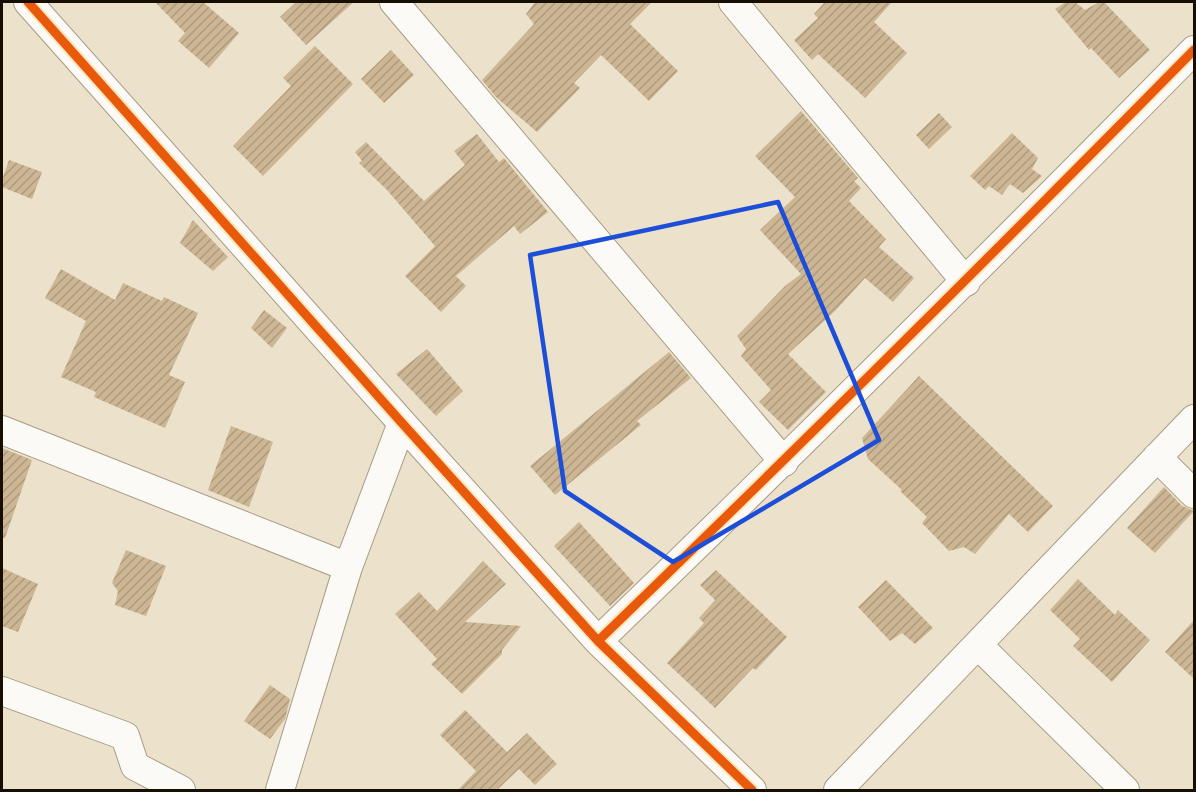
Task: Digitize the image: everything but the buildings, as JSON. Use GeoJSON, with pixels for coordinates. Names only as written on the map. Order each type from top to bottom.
{"type":"FeatureCollection","features":[{"type":"Feature","properties":{"kind":"street"},"geometry":{"type":"LineString","coordinates":[[28,2],[598,641],[752,790]]}},
{"type":"Feature","properties":{"kind":"street"},"geometry":{"type":"LineString","coordinates":[[394,2],[784,462]]}},
{"type":"Feature","properties":{"kind":"street"},"geometry":{"type":"LineString","coordinates":[[733,2],[966,282]]}},
{"type":"Feature","properties":{"kind":"street"},"geometry":{"type":"LineString","coordinates":[[598,641],[966,282],[1194,50]]}},
{"type":"Feature","properties":{"kind":"street"},"geometry":{"type":"LineString","coordinates":[[838,790],[1194,419]]}},
{"type":"Feature","properties":{"kind":"street"},"geometry":{"type":"LineString","coordinates":[[280,790],[348,567],[402,423]]}},
{"type":"Feature","properties":{"kind":"street"},"geometry":{"type":"LineString","coordinates":[[2,429],[348,567]]}},
{"type":"Feature","properties":{"kind":"street"},"geometry":{"type":"LineString","coordinates":[[1157,457],[1194,494]]}},
{"type":"Feature","properties":{"kind":"street"},"geometry":{"type":"LineString","coordinates":[[978,645],[1125,790]]}},
{"type":"Feature","properties":{"kind":"street"},"geometry":{"type":"LineString","coordinates":[[2,691],[125,736],[135,766],[181,790]]}},
{"type":"Feature","properties":{"kind":"highlighted area"},"geometry":{"type":"Polygon","coordinates":[[[778,202],[879,440],[673,562],[565,491],[530,255],[778,202]]]}},
{"type":"Feature","properties":{"kind":"cycle path"},"geometry":{"type":"LineString","coordinates":[[28,2],[598,641],[752,790]]}},
{"type":"Feature","properties":{"kind":"cycle path"},"geometry":{"type":"LineString","coordinates":[[598,641],[898,347],[1194,50]]}}]}
